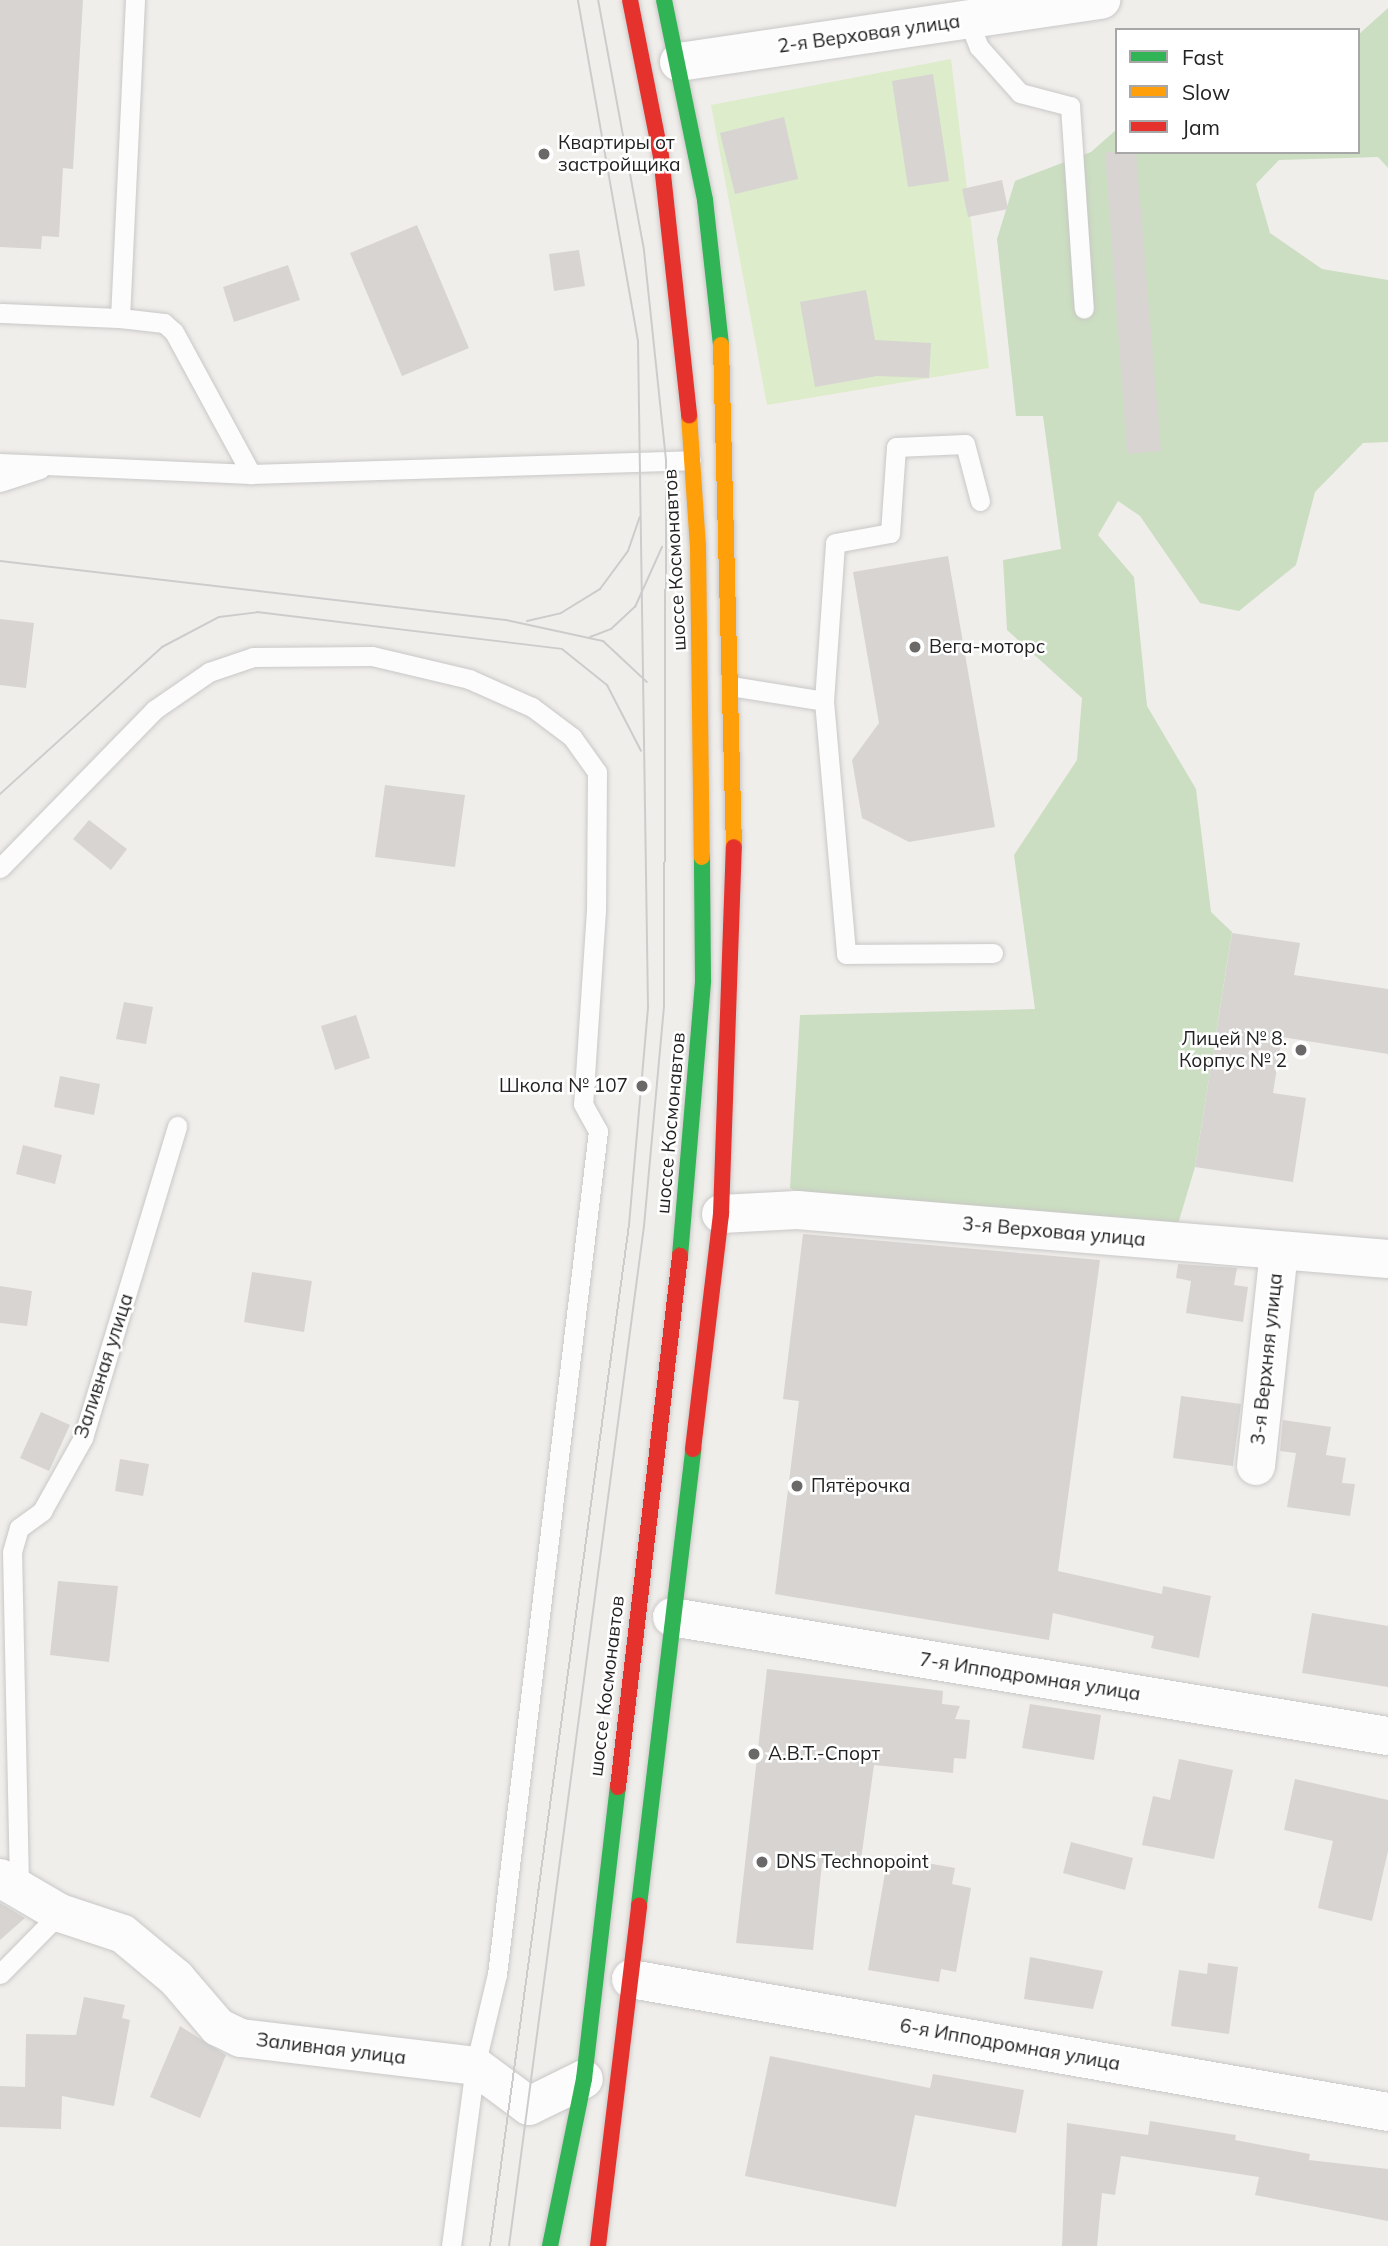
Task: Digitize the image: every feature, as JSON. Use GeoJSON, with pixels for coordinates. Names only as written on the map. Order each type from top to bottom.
{"type":"FeatureCollection","features":[{"type":"Feature","properties":{"kind":"main road","name":"шоссе Космонавтов"},"geometry":{"type":"LineString","coordinates":[[550,2246],[583,2079],[699,1060],[700,627],[691,460],[662,167],[630,0]]}},
{"type":"Feature","properties":{"kind":"main road"},"geometry":{"type":"LineString","coordinates":[[598,2246],[721,1214],[737,687],[721,335],[679,62],[664,0]]}},
{"type":"Feature","properties":{"kind":"street","name":"2-я Верховая улица"},"geometry":{"type":"LineString","coordinates":[[679,62],[1101,0]]}},
{"type":"Feature","properties":{"kind":"street","name":"3-я Верховая улица"},"geometry":{"type":"LineString","coordinates":[[721,1214],[797,1210],[1388,1259]]}},
{"type":"Feature","properties":{"kind":"street","name":"3-я Верхняя улица"},"geometry":{"type":"LineString","coordinates":[[1256,1466],[1279,1252]]}},
{"type":"Feature","properties":{"kind":"street","name":"7-я Ипподромная улица"},"geometry":{"type":"LineString","coordinates":[[672,1617],[1388,1736]]}},
{"type":"Feature","properties":{"kind":"street","name":"Заливная улица"},"geometry":{"type":"LineString","coordinates":[[9,1881],[60,1913],[123,1934],[176,1978],[218,2027],[241,2038],[475,2066],[529,2106],[583,2079]]}},
{"type":"Feature","properties":{"kind":"street","name":"6-я Ипподромная улица"},"geometry":{"type":"LineString","coordinates":[[631,1979],[1388,2112]]}},
{"type":"Feature","properties":{"kind":"lane"},"geometry":{"type":"LineString","coordinates":[[120,318],[135,0]]}},
{"type":"Feature","properties":{"kind":"lane"},"geometry":{"type":"LineString","coordinates":[[968,19],[979,47],[1020,93],[1070,106],[1084,309]]}},
{"type":"Feature","properties":{"kind":"lane"},"geometry":{"type":"LineString","coordinates":[[0,313],[120,318],[164,323],[174,332],[251,474]]}},
{"type":"Feature","properties":{"kind":"lane"},"geometry":{"type":"LineString","coordinates":[[980,501],[965,444],[896,447],[890,533],[835,543],[824,701],[846,954],[993,953]]}},
{"type":"Feature","properties":{"kind":"lane"},"geometry":{"type":"LineString","coordinates":[[0,463],[251,474],[691,460]]}},
{"type":"Feature","properties":{"kind":"lane"},"geometry":{"type":"LineString","coordinates":[[0,482],[54,464]]}},
{"type":"Feature","properties":{"kind":"lane"},"geometry":{"type":"LineString","coordinates":[[0,867],[154,710],[209,672],[253,657],[345,653],[469,679],[532,707],[572,737],[597,772],[596,910],[583,1104],[598,1131],[496,1974],[475,2066],[451,2246]]}},
{"type":"Feature","properties":{"kind":"lane"},"geometry":{"type":"LineString","coordinates":[[737,687],[824,701]]}},
{"type":"Feature","properties":{"kind":"lane","name":"Заливная улица"},"geometry":{"type":"LineString","coordinates":[[9,1881],[12,1552],[19,1528],[42,1511],[83,1438],[177,1126]]}},
{"type":"Feature","properties":{"kind":"lane"},"geometry":{"type":"LineString","coordinates":[[0,1975],[60,1913]]}},
{"type":"Feature","properties":{"kind":"green space"},"geometry":{"type":"Polygon","coordinates":[[[1388,8],[1388,168],[1378,157],[1279,160],[1256,184],[1270,233],[1322,269],[1388,280],[1388,442],[1363,443],[1315,492],[1296,565],[1239,611],[1200,603],[1140,516],[1118,501],[1098,535],[1134,577],[1147,706],[1196,789],[1211,912],[1232,932],[1195,1167],[1178,1224],[821,1206],[790,1188],[800,1015],[1035,1009],[1014,855],[1077,760],[1082,698],[1007,630],[1003,560],[1061,549],[1043,416],[1016,416],[997,239],[1015,181],[1091,152],[1115,131],[1115,154],[1360,154],[1360,33],[1388,8]]]}},
{"type":"Feature","properties":{"kind":"green space"},"geometry":{"type":"Polygon","coordinates":[[[951,59],[989,368],[767,405],[711,105],[951,59]]]}},
{"type":"Feature","properties":{"kind":"building"},"geometry":{"type":"Polygon","coordinates":[[[0,0],[83,0],[73,169],[63,168],[59,237],[42,236],[41,249],[0,247],[0,0]]]}},
{"type":"Feature","properties":{"kind":"building"},"geometry":{"type":"Polygon","coordinates":[[[933,74],[949,181],[908,187],[892,81],[933,74]]]}},
{"type":"Feature","properties":{"kind":"building"},"geometry":{"type":"Polygon","coordinates":[[[784,117],[798,179],[735,194],[720,133],[784,117]]]}},
{"type":"Feature","properties":{"kind":"building"},"geometry":{"type":"Polygon","coordinates":[[[1105,152],[1136,154],[1161,451],[1127,454],[1105,152]]]}},
{"type":"Feature","properties":{"kind":"building"},"geometry":{"type":"Polygon","coordinates":[[[1002,180],[1008,209],[968,217],[962,189],[1002,180]]]}},
{"type":"Feature","properties":{"kind":"building"},"geometry":{"type":"Polygon","coordinates":[[[417,225],[469,348],[402,376],[350,253],[417,225]]]}},
{"type":"Feature","properties":{"kind":"building"},"geometry":{"type":"Polygon","coordinates":[[[579,250],[585,286],[554,291],[549,254],[579,250]]]}},
{"type":"Feature","properties":{"kind":"building"},"geometry":{"type":"Polygon","coordinates":[[[288,265],[300,300],[234,322],[223,287],[288,265]]]}},
{"type":"Feature","properties":{"kind":"building"},"geometry":{"type":"Polygon","coordinates":[[[866,290],[875,340],[931,343],[929,378],[877,376],[815,387],[800,302],[866,290]]]}},
{"type":"Feature","properties":{"kind":"building","name":"Вега-моторс"},"geometry":{"type":"Polygon","coordinates":[[[948,556],[995,827],[909,842],[862,818],[852,760],[879,723],[853,572],[948,556]]]}},
{"type":"Feature","properties":{"kind":"building"},"geometry":{"type":"Polygon","coordinates":[[[0,619],[34,623],[26,688],[0,685],[0,619]]]}},
{"type":"Feature","properties":{"kind":"building"},"geometry":{"type":"Polygon","coordinates":[[[385,785],[465,795],[455,867],[375,857],[385,785]]]}},
{"type":"Feature","properties":{"kind":"building"},"geometry":{"type":"Polygon","coordinates":[[[89,820],[127,849],[111,870],[73,839],[89,820]]]}},
{"type":"Feature","properties":{"kind":"building"},"geometry":{"type":"Polygon","coordinates":[[[1232,933],[1300,943],[1294,975],[1388,989],[1388,1054],[1282,1037],[1273,1093],[1306,1098],[1293,1182],[1195,1167],[1232,933]]]}},
{"type":"Feature","properties":{"kind":"building"},"geometry":{"type":"Polygon","coordinates":[[[124,1002],[153,1007],[146,1044],[116,1039],[124,1002]]]}},
{"type":"Feature","properties":{"kind":"building"},"geometry":{"type":"Polygon","coordinates":[[[356,1015],[370,1058],[335,1070],[321,1026],[356,1015]]]}},
{"type":"Feature","properties":{"kind":"building"},"geometry":{"type":"Polygon","coordinates":[[[60,1076],[100,1084],[94,1115],[54,1107],[60,1076]]]}},
{"type":"Feature","properties":{"kind":"building"},"geometry":{"type":"Polygon","coordinates":[[[23,1145],[62,1155],[55,1184],[16,1174],[23,1145]]]}},
{"type":"Feature","properties":{"kind":"building"},"geometry":{"type":"Polygon","coordinates":[[[803,1234],[1100,1260],[1058,1571],[1162,1594],[1163,1586],[1211,1596],[1199,1658],[1151,1648],[1154,1636],[1053,1613],[1049,1640],[775,1594],[799,1401],[783,1399],[803,1234]]]}},
{"type":"Feature","properties":{"kind":"building"},"geometry":{"type":"Polygon","coordinates":[[[1178,1264],[1237,1268],[1234,1285],[1248,1287],[1243,1322],[1186,1313],[1191,1281],[1176,1278],[1178,1264]]]}},
{"type":"Feature","properties":{"kind":"building"},"geometry":{"type":"Polygon","coordinates":[[[252,1272],[312,1281],[304,1332],[244,1322],[252,1272]]]}},
{"type":"Feature","properties":{"kind":"building"},"geometry":{"type":"Polygon","coordinates":[[[0,1286],[32,1291],[27,1326],[0,1323],[0,1286]]]}},
{"type":"Feature","properties":{"kind":"building"},"geometry":{"type":"Polygon","coordinates":[[[1181,1396],[1241,1404],[1233,1466],[1173,1458],[1181,1396]]]}},
{"type":"Feature","properties":{"kind":"building"},"geometry":{"type":"Polygon","coordinates":[[[41,1412],[70,1425],[49,1471],[20,1458],[41,1412]]]}},
{"type":"Feature","properties":{"kind":"building"},"geometry":{"type":"Polygon","coordinates":[[[1283,1420],[1331,1427],[1326,1455],[1346,1458],[1342,1483],[1355,1484],[1350,1516],[1287,1507],[1296,1453],[1280,1451],[1283,1420]]]}},
{"type":"Feature","properties":{"kind":"building"},"geometry":{"type":"Polygon","coordinates":[[[120,1459],[149,1464],[143,1496],[115,1491],[120,1459]]]}},
{"type":"Feature","properties":{"kind":"building"},"geometry":{"type":"Polygon","coordinates":[[[58,1581],[118,1586],[109,1662],[50,1655],[58,1581]]]}},
{"type":"Feature","properties":{"kind":"building"},"geometry":{"type":"Polygon","coordinates":[[[1312,1613],[1388,1626],[1388,1687],[1302,1673],[1312,1613]]]}},
{"type":"Feature","properties":{"kind":"building"},"geometry":{"type":"Polygon","coordinates":[[[767,1669],[943,1691],[942,1704],[960,1706],[955,1719],[970,1720],[966,1759],[954,1758],[953,1773],[874,1765],[860,1867],[822,1863],[813,1950],[736,1943],[767,1669]]]}},
{"type":"Feature","properties":{"kind":"building"},"geometry":{"type":"Polygon","coordinates":[[[1030,1704],[1101,1715],[1094,1760],[1022,1748],[1030,1704]]]}},
{"type":"Feature","properties":{"kind":"building"},"geometry":{"type":"Polygon","coordinates":[[[1179,1759],[1233,1770],[1214,1859],[1142,1845],[1153,1796],[1170,1800],[1179,1759]]]}},
{"type":"Feature","properties":{"kind":"building"},"geometry":{"type":"Polygon","coordinates":[[[1295,1779],[1388,1800],[1388,1851],[1372,1921],[1318,1908],[1333,1841],[1284,1830],[1295,1779]]]}},
{"type":"Feature","properties":{"kind":"building"},"geometry":{"type":"Polygon","coordinates":[[[1071,1842],[1133,1858],[1125,1890],[1063,1873],[1071,1842]]]}},
{"type":"Feature","properties":{"kind":"building"},"geometry":{"type":"Polygon","coordinates":[[[888,1856],[955,1868],[952,1884],[971,1888],[956,1972],[941,1969],[939,1982],[868,1970],[888,1856]]]}},
{"type":"Feature","properties":{"kind":"building"},"geometry":{"type":"Polygon","coordinates":[[[0,1903],[25,1918],[0,1940],[0,1903]]]}},
{"type":"Feature","properties":{"kind":"building"},"geometry":{"type":"Polygon","coordinates":[[[1030,1957],[1103,1971],[1093,2009],[1024,1999],[1030,1957]]]}},
{"type":"Feature","properties":{"kind":"building"},"geometry":{"type":"Polygon","coordinates":[[[1208,1963],[1238,1967],[1229,2034],[1171,2026],[1179,1970],[1207,1974],[1208,1963]]]}},
{"type":"Feature","properties":{"kind":"building"},"geometry":{"type":"Polygon","coordinates":[[[84,1997],[125,2005],[122,2018],[130,2020],[114,2106],[62,2096],[61,2129],[0,2127],[0,2086],[25,2087],[26,2034],[76,2035],[84,1997]]]}},
{"type":"Feature","properties":{"kind":"building"},"geometry":{"type":"Polygon","coordinates":[[[180,2026],[226,2055],[200,2118],[150,2097],[180,2026]]]}},
{"type":"Feature","properties":{"kind":"building"},"geometry":{"type":"Polygon","coordinates":[[[770,2056],[930,2088],[933,2074],[1024,2090],[1016,2133],[915,2115],[896,2207],[745,2176],[770,2056]]]}},
{"type":"Feature","properties":{"kind":"building"},"geometry":{"type":"Polygon","coordinates":[[[1150,2121],[1236,2135],[1235,2140],[1310,2154],[1309,2160],[1388,2169],[1388,2221],[1255,2195],[1259,2177],[1121,2156],[1115,2195],[1102,2193],[1097,2246],[1062,2246],[1067,2123],[1148,2135],[1150,2121]]]}},
{"type":"Feature","properties":{"kind":"tram line"},"geometry":{"type":"LineString","coordinates":[[490,2246],[629,1225],[648,1007],[638,341],[578,0]]}},
{"type":"Feature","properties":{"kind":"tram line"},"geometry":{"type":"LineString","coordinates":[[509,2246],[644,1226],[664,1005],[666,460],[644,250],[598,0]]}},
{"type":"Feature","properties":{"kind":"tram line"},"geometry":{"type":"LineString","coordinates":[[527,621],[561,613],[600,589],[628,551],[640,517]]}},
{"type":"Feature","properties":{"kind":"tram line"},"geometry":{"type":"LineString","coordinates":[[590,637],[611,629],[635,607],[662,547]]}},
{"type":"Feature","properties":{"kind":"tram line"},"geometry":{"type":"LineString","coordinates":[[0,561],[506,620],[603,641],[647,682]]}},
{"type":"Feature","properties":{"kind":"tram line"},"geometry":{"type":"LineString","coordinates":[[0,794],[162,647],[219,617],[257,612],[562,649],[607,685],[641,751]]}},
{"type":"Feature","properties":{"kind":"traffic: fast"},"geometry":{"type":"LineString","coordinates":[[664,0],[705,200],[721,345]]}},
{"type":"Feature","properties":{"kind":"traffic: fast"},"geometry":{"type":"LineString","coordinates":[[680,1256],[703,980],[702,857]]}},
{"type":"Feature","properties":{"kind":"traffic: fast"},"geometry":{"type":"LineString","coordinates":[[639,1905],[693,1449]]}},
{"type":"Feature","properties":{"kind":"traffic: fast"},"geometry":{"type":"LineString","coordinates":[[550,2246],[584,2079],[618,1787]]}},
{"type":"Feature","properties":{"kind":"traffic: slow"},"geometry":{"type":"LineString","coordinates":[[721,345],[734,847]]}},
{"type":"Feature","properties":{"kind":"traffic: slow"},"geometry":{"type":"LineString","coordinates":[[689,415],[698,547],[702,857]]}},
{"type":"Feature","properties":{"kind":"traffic: jam"},"geometry":{"type":"LineString","coordinates":[[630,0],[661,156],[689,415]]}},
{"type":"Feature","properties":{"kind":"traffic: jam"},"geometry":{"type":"LineString","coordinates":[[693,1449],[721,1214],[734,847]]}},
{"type":"Feature","properties":{"kind":"traffic: jam"},"geometry":{"type":"LineString","coordinates":[[618,1787],[680,1256]]}},
{"type":"Feature","properties":{"kind":"traffic: jam"},"geometry":{"type":"LineString","coordinates":[[598,2246],[639,1905]]}},
{"type":"Feature","properties":{"kind":"place","name":"Квартиры от застройщика"},"geometry":{"type":"Point","coordinates":[544,154]}},
{"type":"Feature","properties":{"kind":"place","name":"Вега-моторс"},"geometry":{"type":"Point","coordinates":[915,647]}},
{"type":"Feature","properties":{"kind":"place","name":"Лицей № 8. Корпус № 2"},"geometry":{"type":"Point","coordinates":[1301,1050]}},
{"type":"Feature","properties":{"kind":"place","name":"Школа № 107"},"geometry":{"type":"Point","coordinates":[642,1086]}},
{"type":"Feature","properties":{"kind":"place","name":"Пятёрочка"},"geometry":{"type":"Point","coordinates":[797,1486]}},
{"type":"Feature","properties":{"kind":"place","name":"А.В.Т.-Спорт"},"geometry":{"type":"Point","coordinates":[754,1754]}},
{"type":"Feature","properties":{"kind":"place","name":"DNS Technopoint"},"geometry":{"type":"Point","coordinates":[762,1862]}}]}
